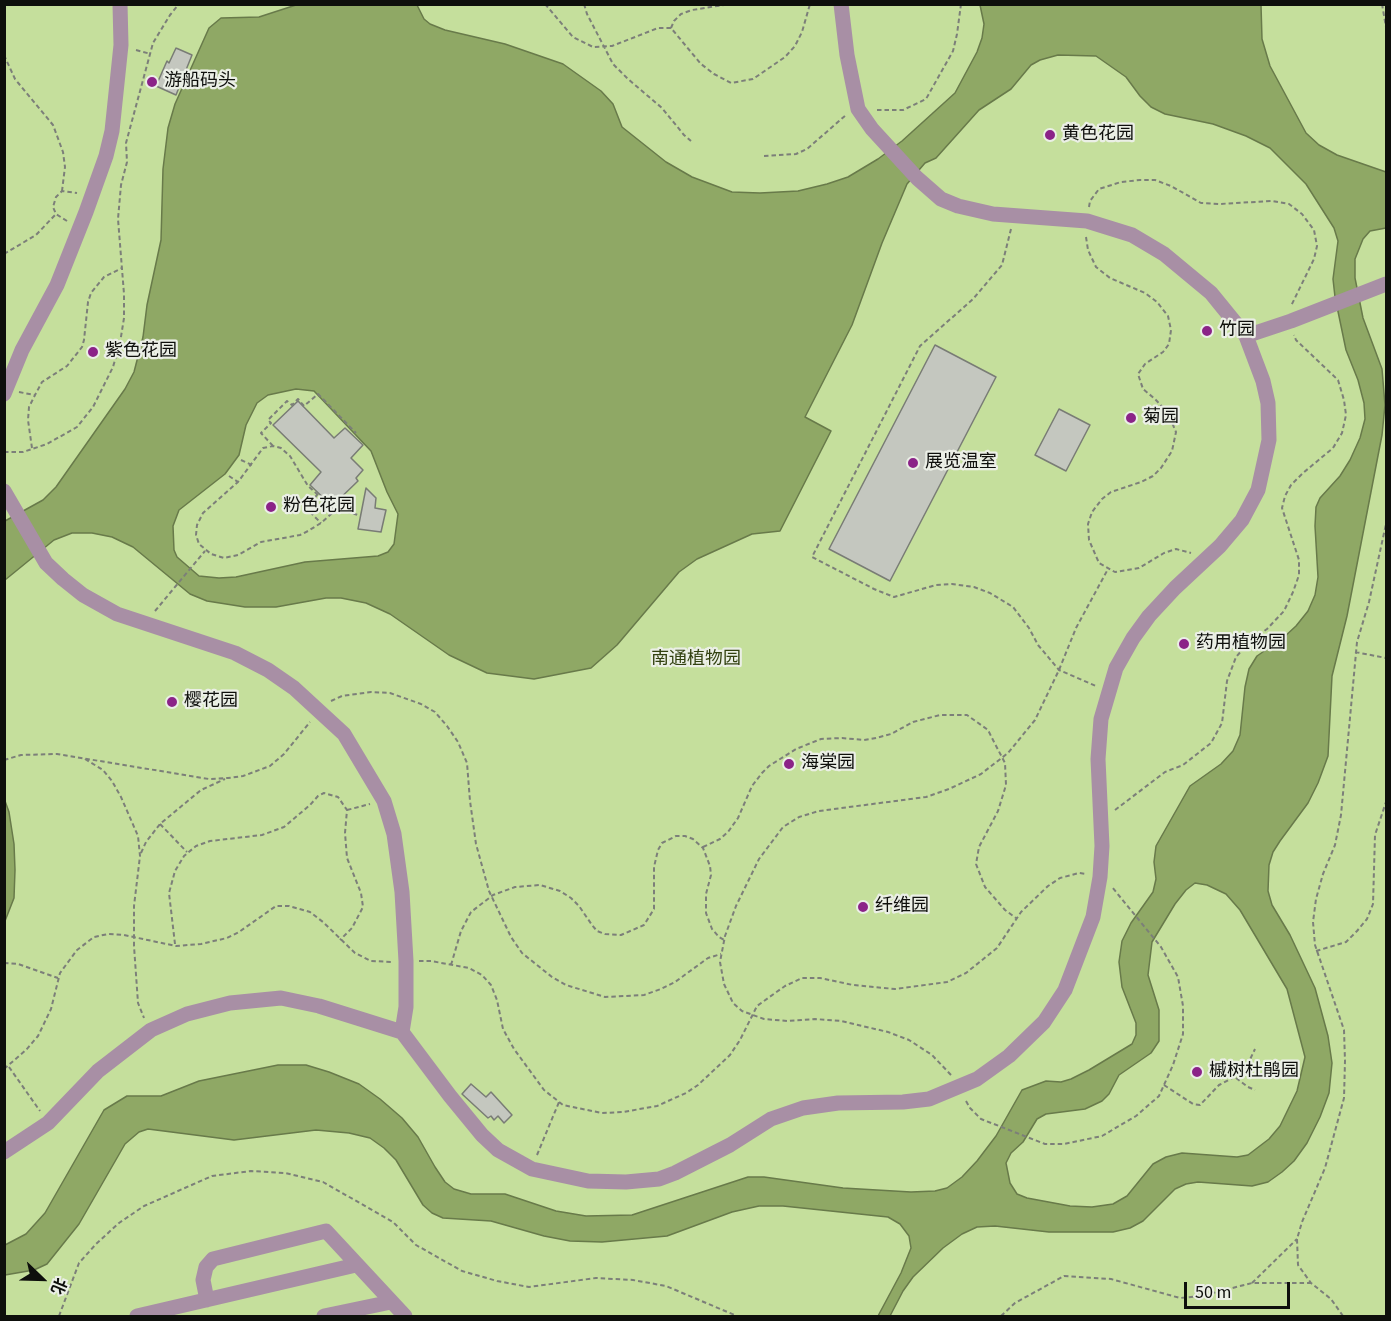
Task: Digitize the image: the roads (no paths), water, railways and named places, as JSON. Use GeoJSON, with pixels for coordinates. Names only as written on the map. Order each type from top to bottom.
{"type":"FeatureCollection","features":[{"type":"Feature","properties":{"kind":"street"},"geometry":{"type":"LineString","coordinates":[[4,394],[22,350],[57,285],[106,156],[112,131],[121,45],[120,4]]}},
{"type":"Feature","properties":{"kind":"street"},"geometry":{"type":"LineString","coordinates":[[4,1152],[48,1123],[98,1071],[151,1030],[187,1014],[230,1003],[281,998],[319,1006],[402,1032],[482,1135],[498,1150],[532,1169],[588,1181],[626,1182],[659,1179],[675,1173],[771,1119],[803,1108],[838,1103],[903,1102],[929,1099],[977,1079],[1009,1056],[1044,1022],[1065,990],[1093,917],[1100,877],[1101,814],[1098,759],[1101,719],[1116,669],[1133,638],[1149,616],[1220,546],[1242,520],[1258,490],[1269,440],[1268,404],[1263,381],[1246,336],[1211,293],[1164,254],[1132,235],[1087,221],[993,214],[958,206],[941,199],[917,178],[882,140],[858,108],[847,55],[841,4]]}},
{"type":"Feature","properties":{"kind":"street"},"geometry":{"type":"LineString","coordinates":[[1246,336],[1386,284]]}},
{"type":"Feature","properties":{"kind":"street"},"geometry":{"type":"LineString","coordinates":[[4,491],[46,563],[83,595],[117,614],[235,653],[268,670],[294,688],[344,734],[384,801],[394,834],[401,880],[406,961],[406,1007],[402,1032]]}},
{"type":"Feature","properties":{"kind":"street"},"geometry":{"type":"LineString","coordinates":[[207,1300],[203,1280],[206,1267],[213,1258],[326,1231],[405,1317]]}},
{"type":"Feature","properties":{"kind":"street"},"geometry":{"type":"LineString","coordinates":[[137,1317],[356,1264]]}},
{"type":"Feature","properties":{"kind":"street"},"geometry":{"type":"LineString","coordinates":[[324,1317],[391,1302]]}},
{"type":"Feature","properties":{"kind":"place","name":"游船码头"},"geometry":{"type":"Point","coordinates":[152,82]}},
{"type":"Feature","properties":{"kind":"place","name":"黄色花园"},"geometry":{"type":"Point","coordinates":[1050,135]}},
{"type":"Feature","properties":{"kind":"place","name":"竹园"},"geometry":{"type":"Point","coordinates":[1207,331]}},
{"type":"Feature","properties":{"kind":"place","name":"紫色花园"},"geometry":{"type":"Point","coordinates":[93,352]}},
{"type":"Feature","properties":{"kind":"place","name":"菊园"},"geometry":{"type":"Point","coordinates":[1131,418]}},
{"type":"Feature","properties":{"kind":"place","name":"展览温室"},"geometry":{"type":"Point","coordinates":[913,463]}},
{"type":"Feature","properties":{"kind":"place","name":"粉色花园"},"geometry":{"type":"Point","coordinates":[271,507]}},
{"type":"Feature","properties":{"kind":"place","name":"药用植物园"},"geometry":{"type":"Point","coordinates":[1184,644]}},
{"type":"Feature","properties":{"kind":"place","name":"樱花园"},"geometry":{"type":"Point","coordinates":[172,702]}},
{"type":"Feature","properties":{"kind":"place","name":"海棠园"},"geometry":{"type":"Point","coordinates":[789,764]}},
{"type":"Feature","properties":{"kind":"place","name":"纤维园"},"geometry":{"type":"Point","coordinates":[863,907]}},
{"type":"Feature","properties":{"kind":"place","name":"槭树杜鹃园"},"geometry":{"type":"Point","coordinates":[1197,1072]}},
{"type":"Feature","properties":{"kind":"park label","name":"南通植物园"},"geometry":{"type":"Point","coordinates":[696,660]}}]}
